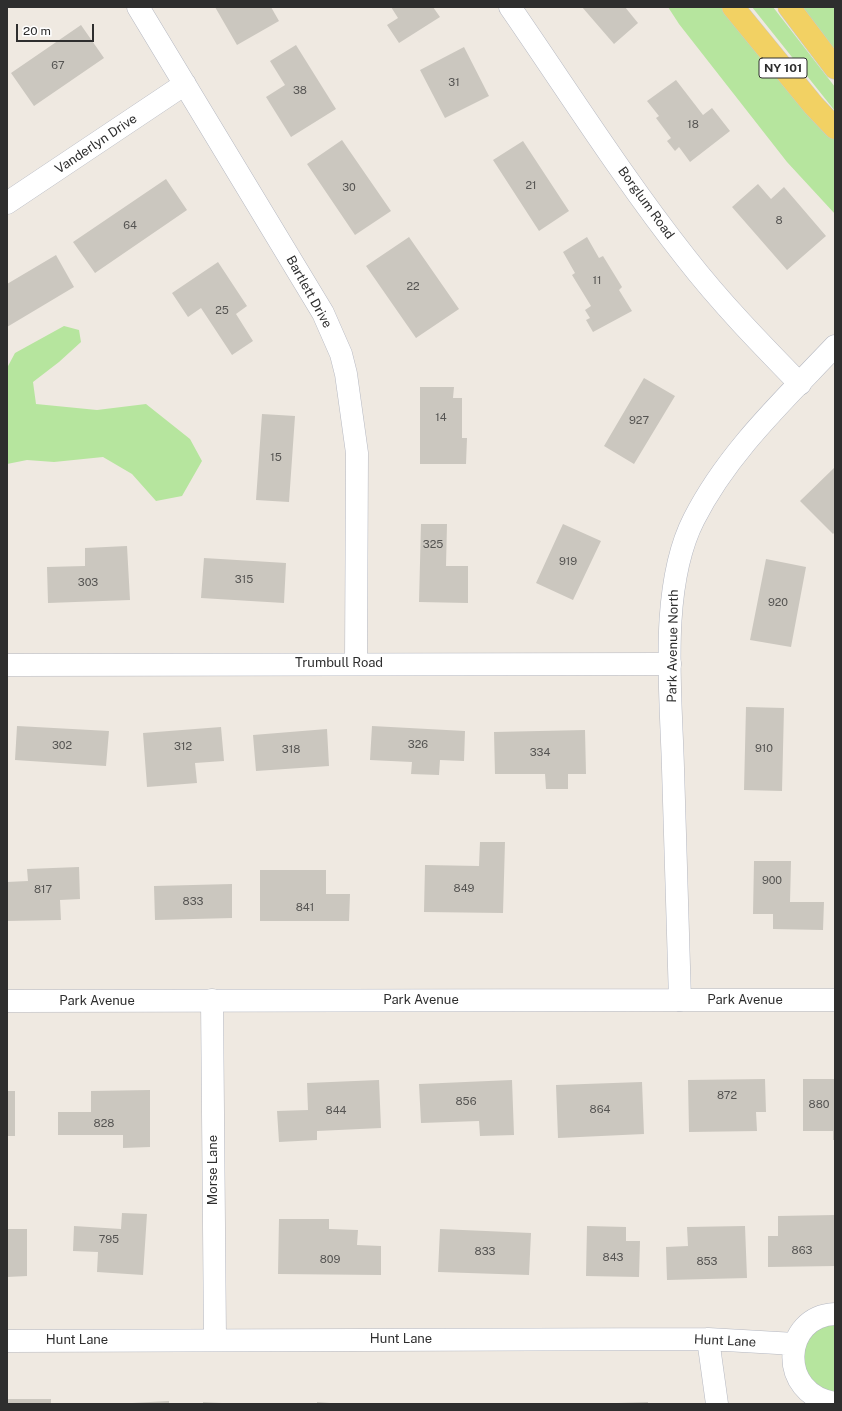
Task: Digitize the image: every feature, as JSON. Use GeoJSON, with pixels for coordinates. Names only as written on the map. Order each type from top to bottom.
{"type":"FeatureCollection","features":[{"type":"Feature","properties":{"kind":"main road","name":"NY 101"},"geometry":{"type":"LineString","coordinates":[[733,7],[814,106],[835,128]]}},
{"type":"Feature","properties":{"kind":"main road","name":"NY 101"},"geometry":{"type":"LineString","coordinates":[[789,7],[835,68]]}},
{"type":"Feature","properties":{"kind":"street","name":"Bartlett Drive"},"geometry":{"type":"LineString","coordinates":[[138,7],[323,313],[341,354],[346,374],[356,453],[356,663]]}},
{"type":"Feature","properties":{"kind":"street","name":"Borglum Road"},"geometry":{"type":"LineString","coordinates":[[510,7],[616,161],[686,258],[748,331],[800,384]]}},
{"type":"Feature","properties":{"kind":"street","name":"Vanderlyn Drive"},"geometry":{"type":"LineString","coordinates":[[7,203],[185,84]]}},
{"type":"Feature","properties":{"kind":"street","name":"Park Avenue North"},"geometry":{"type":"LineString","coordinates":[[680,1000],[670,664],[672,591],[682,551],[693,521],[715,481],[736,454],[835,346]]}},
{"type":"Feature","properties":{"kind":"street","name":"Trumbull Road"},"geometry":{"type":"LineString","coordinates":[[7,665],[356,663],[670,664]]}},
{"type":"Feature","properties":{"kind":"street","name":"Morse Lane"},"geometry":{"type":"LineString","coordinates":[[212,1000],[215,1339]]}},
{"type":"Feature","properties":{"kind":"street","name":"Park Avenue"},"geometry":{"type":"LineString","coordinates":[[7,1001],[835,1000]]}},
{"type":"Feature","properties":{"kind":"street"},"geometry":{"type":"LineString","coordinates":[[835,1314],[828,1314],[814,1320],[802,1331],[795,1344],[792,1358],[795,1372],[801,1385],[811,1395],[824,1401],[835,1403]]}},
{"type":"Feature","properties":{"kind":"street","name":"Hunt Lane"},"geometry":{"type":"LineString","coordinates":[[7,1341],[215,1339],[708,1339],[795,1344]]}},
{"type":"Feature","properties":{"kind":"street"},"geometry":{"type":"LineString","coordinates":[[708,1339],[717,1404]]}},
{"type":"Feature","properties":{"kind":"green space"},"geometry":{"type":"Polygon","coordinates":[[[668,7],[728,7],[835,134],[835,214],[787,162],[679,24],[668,7]]]}},
{"type":"Feature","properties":{"kind":"green space"},"geometry":{"type":"Polygon","coordinates":[[[752,7],[773,7],[835,87],[835,111],[752,7]]]}},
{"type":"Feature","properties":{"kind":"green space"},"geometry":{"type":"Polygon","coordinates":[[[795,7],[835,7],[835,59],[795,7]]]}},
{"type":"Feature","properties":{"kind":"green space"},"geometry":{"type":"Polygon","coordinates":[[[64,326],[79,330],[81,342],[59,362],[33,382],[36,404],[97,410],[146,404],[190,439],[202,461],[182,496],[156,501],[132,474],[103,457],[54,462],[27,460],[7,464],[7,368],[15,353],[64,326]]]}},
{"type":"Feature","properties":{"kind":"green space"},"geometry":{"type":"Polygon","coordinates":[[[835,1314],[835,1403],[811,1395],[795,1344],[835,1314]]]}},
{"type":"Feature","properties":{"kind":"building"},"geometry":{"type":"Polygon","coordinates":[[[215,7],[271,7],[279,21],[237,45],[215,7]]]}},
{"type":"Feature","properties":{"kind":"building"},"geometry":{"type":"Polygon","coordinates":[[[391,7],[433,7],[440,17],[399,43],[387,25],[398,18],[391,7]]]}},
{"type":"Feature","properties":{"kind":"building"},"geometry":{"type":"Polygon","coordinates":[[[582,7],[625,7],[638,23],[614,44],[582,7]]]}},
{"type":"Feature","properties":{"kind":"building"},"geometry":{"type":"Polygon","coordinates":[[[81,25],[104,58],[34,106],[11,73],[81,25]]]}},
{"type":"Feature","properties":{"kind":"building"},"geometry":{"type":"Polygon","coordinates":[[[296,45],[336,109],[291,137],[266,97],[285,85],[270,61],[296,45]]]}},
{"type":"Feature","properties":{"kind":"building"},"geometry":{"type":"Polygon","coordinates":[[[464,47],[489,96],[445,118],[420,70],[464,47]]]}},
{"type":"Feature","properties":{"kind":"building"},"geometry":{"type":"Polygon","coordinates":[[[676,80],[703,115],[712,108],[730,131],[690,162],[679,147],[675,151],[667,141],[671,138],[656,118],[659,116],[647,101],[676,80]]]}},
{"type":"Feature","properties":{"kind":"building"},"geometry":{"type":"Polygon","coordinates":[[[342,140],[391,211],[355,235],[307,164],[342,140]]]}},
{"type":"Feature","properties":{"kind":"building"},"geometry":{"type":"Polygon","coordinates":[[[523,141],[569,211],[539,231],[493,160],[523,141]]]}},
{"type":"Feature","properties":{"kind":"building"},"geometry":{"type":"Polygon","coordinates":[[[166,179],[187,210],[95,273],[73,242],[166,179]]]}},
{"type":"Feature","properties":{"kind":"building"},"geometry":{"type":"Polygon","coordinates":[[[758,184],[771,199],[784,187],[826,236],[787,270],[732,207],[758,184]]]}},
{"type":"Feature","properties":{"kind":"building"},"geometry":{"type":"Polygon","coordinates":[[[409,237],[459,309],[416,338],[366,266],[409,237]]]}},
{"type":"Feature","properties":{"kind":"building"},"geometry":{"type":"Polygon","coordinates":[[[587,237],[599,258],[603,256],[622,287],[619,290],[632,311],[593,332],[586,320],[590,318],[585,310],[591,306],[572,275],[575,273],[563,252],[587,237]]]}},
{"type":"Feature","properties":{"kind":"building"},"geometry":{"type":"Polygon","coordinates":[[[56,255],[74,287],[7,327],[7,284],[56,255]]]}},
{"type":"Feature","properties":{"kind":"building"},"geometry":{"type":"Polygon","coordinates":[[[218,262],[247,306],[236,314],[253,341],[232,355],[201,308],[188,317],[172,293],[218,262]]]}},
{"type":"Feature","properties":{"kind":"building"},"geometry":{"type":"Polygon","coordinates":[[[644,378],[675,396],[634,464],[604,446],[644,378]]]}},
{"type":"Feature","properties":{"kind":"building"},"geometry":{"type":"Polygon","coordinates":[[[420,387],[454,387],[453,398],[462,398],[462,438],[467,438],[466,464],[420,464],[420,387]]]}},
{"type":"Feature","properties":{"kind":"building"},"geometry":{"type":"Polygon","coordinates":[[[262,414],[295,416],[289,502],[256,500],[262,414]]]}},
{"type":"Feature","properties":{"kind":"building"},"geometry":{"type":"Polygon","coordinates":[[[835,467],[835,532],[833,534],[800,501],[835,467]]]}},
{"type":"Feature","properties":{"kind":"building"},"geometry":{"type":"Polygon","coordinates":[[[421,524],[447,524],[446,566],[468,566],[468,603],[419,602],[421,524]]]}},
{"type":"Feature","properties":{"kind":"building"},"geometry":{"type":"Polygon","coordinates":[[[563,524],[601,541],[573,600],[536,583],[563,524]]]}},
{"type":"Feature","properties":{"kind":"building"},"geometry":{"type":"Polygon","coordinates":[[[127,546],[130,600],[48,603],[47,567],[85,566],[85,548],[127,546]]]}},
{"type":"Feature","properties":{"kind":"building"},"geometry":{"type":"Polygon","coordinates":[[[204,558],[286,563],[284,603],[201,598],[204,558]]]}},
{"type":"Feature","properties":{"kind":"building"},"geometry":{"type":"Polygon","coordinates":[[[766,559],[806,567],[791,647],[750,640],[766,559]]]}},
{"type":"Feature","properties":{"kind":"building"},"geometry":{"type":"Polygon","coordinates":[[[746,707],[784,708],[782,791],[744,790],[746,707]]]}},
{"type":"Feature","properties":{"kind":"building"},"geometry":{"type":"Polygon","coordinates":[[[17,726],[109,731],[106,766],[15,760],[17,726]]]}},
{"type":"Feature","properties":{"kind":"building"},"geometry":{"type":"Polygon","coordinates":[[[372,726],[465,731],[464,761],[440,760],[439,775],[411,774],[412,762],[370,760],[372,726]]]}},
{"type":"Feature","properties":{"kind":"building"},"geometry":{"type":"Polygon","coordinates":[[[221,727],[224,761],[195,763],[197,783],[147,787],[143,733],[221,727]]]}},
{"type":"Feature","properties":{"kind":"building"},"geometry":{"type":"Polygon","coordinates":[[[327,729],[329,766],[256,771],[253,735],[327,729]]]}},
{"type":"Feature","properties":{"kind":"building"},"geometry":{"type":"Polygon","coordinates":[[[585,730],[586,774],[568,774],[568,789],[546,789],[545,774],[495,774],[494,732],[585,730]]]}},
{"type":"Feature","properties":{"kind":"building"},"geometry":{"type":"Polygon","coordinates":[[[480,842],[505,842],[503,913],[424,912],[425,865],[479,866],[480,842]]]}},
{"type":"Feature","properties":{"kind":"building"},"geometry":{"type":"Polygon","coordinates":[[[754,861],[791,861],[790,902],[824,902],[823,930],[773,929],[773,914],[753,914],[754,861]]]}},
{"type":"Feature","properties":{"kind":"building"},"geometry":{"type":"Polygon","coordinates":[[[79,867],[80,899],[60,900],[61,920],[7,921],[7,882],[28,881],[27,869],[79,867]]]}},
{"type":"Feature","properties":{"kind":"building"},"geometry":{"type":"Polygon","coordinates":[[[260,870],[326,870],[326,894],[350,894],[349,921],[260,921],[260,870]]]}},
{"type":"Feature","properties":{"kind":"building"},"geometry":{"type":"Polygon","coordinates":[[[232,884],[232,918],[155,920],[154,886],[232,884]]]}},
{"type":"Feature","properties":{"kind":"building"},"geometry":{"type":"Polygon","coordinates":[[[765,1079],[766,1112],[756,1112],[757,1131],[689,1132],[688,1080],[765,1079]]]}},
{"type":"Feature","properties":{"kind":"building"},"geometry":{"type":"Polygon","coordinates":[[[803,1079],[835,1079],[835,1140],[833,1140],[833,1131],[803,1131],[803,1079]]]}},
{"type":"Feature","properties":{"kind":"building"},"geometry":{"type":"Polygon","coordinates":[[[379,1080],[381,1128],[317,1131],[317,1140],[279,1142],[277,1111],[308,1110],[307,1083],[379,1080]]]}},
{"type":"Feature","properties":{"kind":"building"},"geometry":{"type":"Polygon","coordinates":[[[512,1080],[514,1135],[480,1136],[479,1121],[421,1123],[419,1084],[512,1080]]]}},
{"type":"Feature","properties":{"kind":"building"},"geometry":{"type":"Polygon","coordinates":[[[642,1082],[644,1134],[558,1138],[556,1085],[642,1082]]]}},
{"type":"Feature","properties":{"kind":"building"},"geometry":{"type":"Polygon","coordinates":[[[150,1090],[150,1147],[123,1148],[123,1135],[58,1135],[58,1112],[91,1112],[91,1091],[150,1090]]]}},
{"type":"Feature","properties":{"kind":"building"},"geometry":{"type":"Polygon","coordinates":[[[7,1091],[15,1091],[15,1136],[7,1136],[7,1091]]]}},
{"type":"Feature","properties":{"kind":"building"},"geometry":{"type":"Polygon","coordinates":[[[122,1213],[147,1214],[143,1275],[97,1272],[98,1252],[73,1251],[74,1226],[121,1229],[122,1213]]]}},
{"type":"Feature","properties":{"kind":"building"},"geometry":{"type":"Polygon","coordinates":[[[835,1215],[835,1266],[768,1267],[768,1236],[778,1236],[778,1216],[835,1215]]]}},
{"type":"Feature","properties":{"kind":"building"},"geometry":{"type":"Polygon","coordinates":[[[279,1219],[329,1219],[329,1229],[358,1230],[357,1245],[381,1246],[381,1275],[278,1274],[279,1219]]]}},
{"type":"Feature","properties":{"kind":"building"},"geometry":{"type":"Polygon","coordinates":[[[587,1226],[626,1227],[626,1241],[640,1241],[639,1277],[586,1276],[587,1226]]]}},
{"type":"Feature","properties":{"kind":"building"},"geometry":{"type":"Polygon","coordinates":[[[745,1226],[747,1278],[667,1280],[666,1247],[688,1246],[687,1227],[745,1226]]]}},
{"type":"Feature","properties":{"kind":"building"},"geometry":{"type":"Polygon","coordinates":[[[7,1229],[27,1229],[27,1276],[7,1277],[7,1229]]]}},
{"type":"Feature","properties":{"kind":"building"},"geometry":{"type":"Polygon","coordinates":[[[440,1229],[531,1233],[529,1275],[438,1272],[440,1229]]]}},
{"type":"Feature","properties":{"kind":"building"},"geometry":{"type":"Polygon","coordinates":[[[7,1399],[51,1399],[51,1404],[7,1404],[7,1399]]]}},
{"type":"Feature","properties":{"kind":"building"},"geometry":{"type":"Polygon","coordinates":[[[169,1401],[169,1404],[132,1404],[132,1403],[169,1401]]]}},
{"type":"Feature","properties":{"kind":"building"},"geometry":{"type":"Polygon","coordinates":[[[203,1402],[222,1403],[222,1404],[203,1404],[203,1402]]]}},
{"type":"Feature","properties":{"kind":"building"},"geometry":{"type":"Polygon","coordinates":[[[317,1402],[330,1403],[330,1404],[317,1404],[317,1402]]]}},
{"type":"Feature","properties":{"kind":"building"},"geometry":{"type":"Polygon","coordinates":[[[648,1402],[648,1404],[617,1404],[617,1403],[648,1402]]]}}]}
